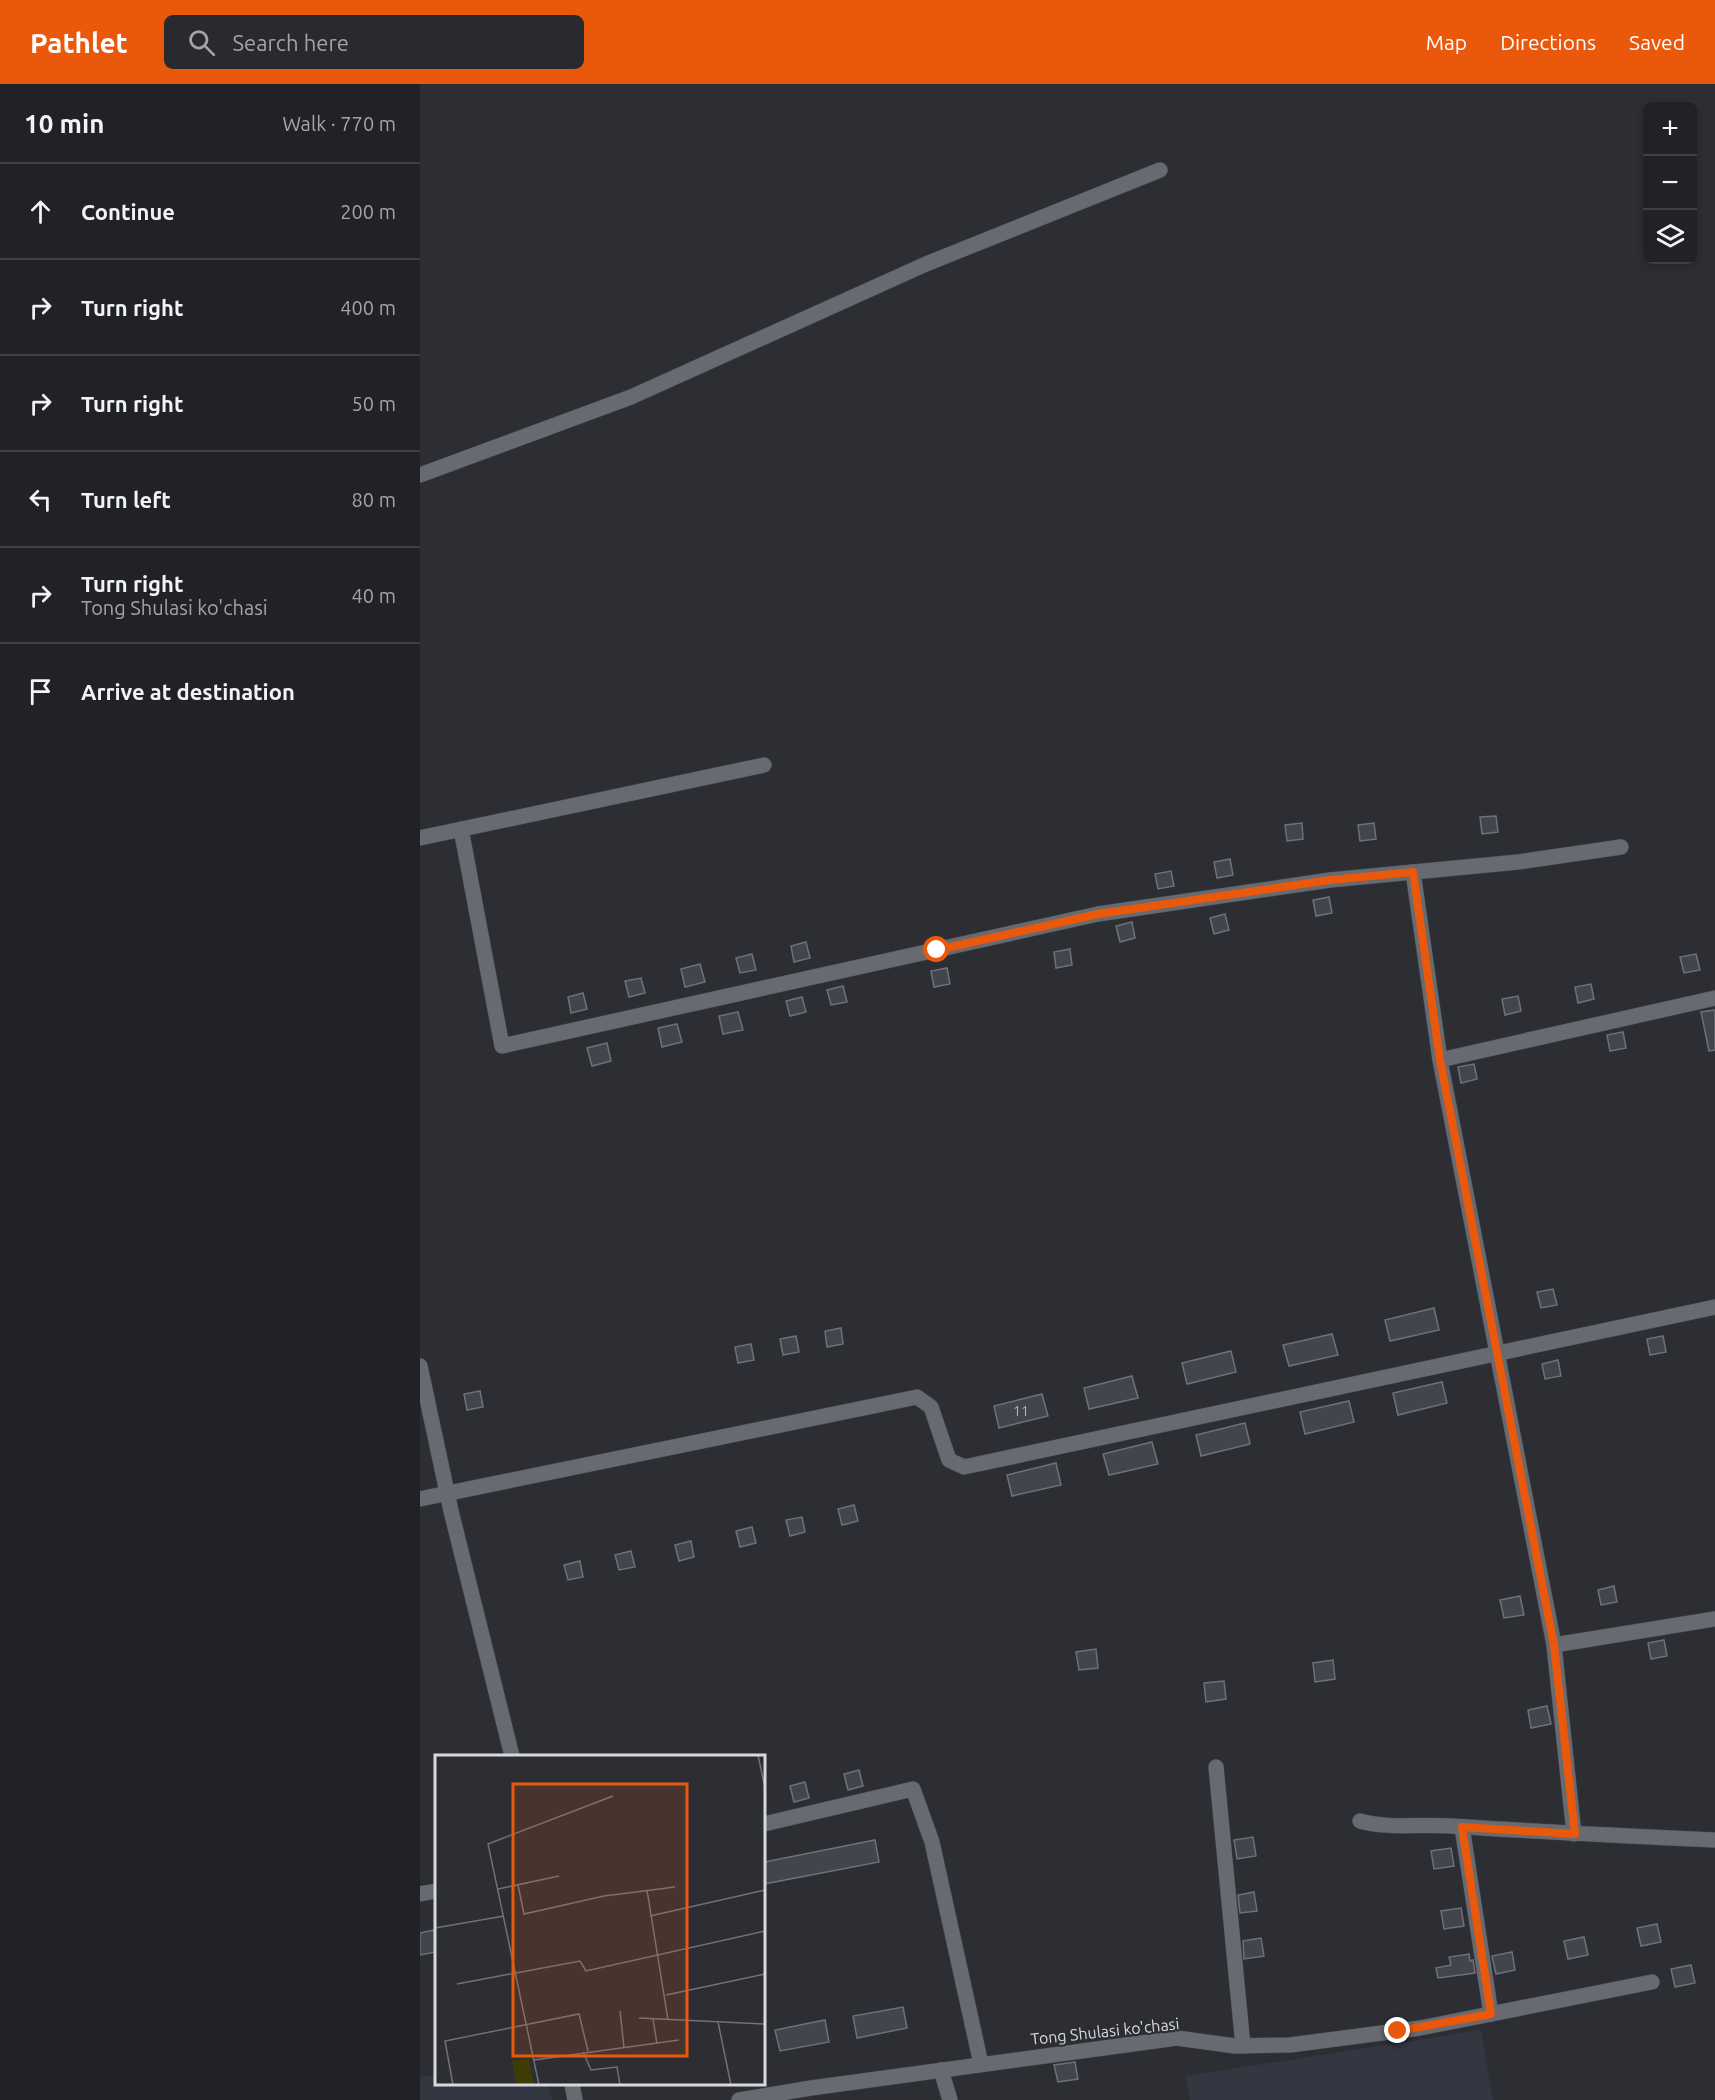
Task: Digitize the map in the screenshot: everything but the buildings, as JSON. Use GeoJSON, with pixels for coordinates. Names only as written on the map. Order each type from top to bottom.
{"type":"FeatureCollection","features":[{"type":"Feature","properties":{"kind":"street"},"geometry":{"type":"LineString","coordinates":[[420,475],[631,397],[926,264],[1160,170]]}},
{"type":"Feature","properties":{"kind":"street"},"geometry":{"type":"LineString","coordinates":[[420,838],[764,765]]}},
{"type":"Feature","properties":{"kind":"street"},"geometry":{"type":"LineString","coordinates":[[461,830],[502,1046],[1098,914],[1330,880],[1518,862],[1621,847]]}},
{"type":"Feature","properties":{"kind":"street"},"geometry":{"type":"LineString","coordinates":[[1413,872],[1440,1060],[1554,1645],[1575,1834]]}},
{"type":"Feature","properties":{"kind":"street"},"geometry":{"type":"LineString","coordinates":[[1440,1060],[1715,998]]}},
{"type":"Feature","properties":{"kind":"street"},"geometry":{"type":"LineString","coordinates":[[420,1499],[917,1397],[931,1407],[949,1460],[964,1467],[1715,1307]]}},
{"type":"Feature","properties":{"kind":"street"},"geometry":{"type":"LineString","coordinates":[[420,1366],[448,1495],[512,1755]]}},
{"type":"Feature","properties":{"kind":"street"},"geometry":{"type":"LineString","coordinates":[[1554,1645],[1715,1619]]}},
{"type":"Feature","properties":{"kind":"street"},"geometry":{"type":"LineString","coordinates":[[1216,1767],[1243,2046]]}},
{"type":"Feature","properties":{"kind":"street"},"geometry":{"type":"LineString","coordinates":[[765,1824],[913,1789],[932,1842],[981,2064]]}},
{"type":"Feature","properties":{"kind":"street"},"geometry":{"type":"LineString","coordinates":[[1360,1821],[1374,1825],[1715,1839]]}},
{"type":"Feature","properties":{"kind":"street"},"geometry":{"type":"LineString","coordinates":[[1462,1827],[1491,2014]]}},
{"type":"Feature","properties":{"kind":"street"},"geometry":{"type":"LineString","coordinates":[[420,1894],[435,1891]]}},
{"type":"Feature","properties":{"kind":"street","name":"Tong Shulasi ko'chasi"},"geometry":{"type":"LineString","coordinates":[[739,2100],[1177,2038],[1243,2046],[1302,2043],[1420,2028],[1652,1982]]}},
{"type":"Feature","properties":{"kind":"street"},"geometry":{"type":"LineString","coordinates":[[941,2070],[950,2100]]}},
{"type":"Feature","properties":{"kind":"street"},"geometry":{"type":"LineString","coordinates":[[572,2085],[575,2100]]}},
{"type":"Feature","properties":{"kind":"shaded area"},"geometry":{"type":"Polygon","coordinates":[[[1481,2030],[1493,2100],[1190,2100],[1186,2076],[1481,2030]]]}},
{"type":"Feature","properties":{"kind":"shaded area"},"geometry":{"type":"Polygon","coordinates":[[[435,2074],[435,2085],[548,2085],[552,2100],[420,2100],[420,2077],[435,2074]]]}},
{"type":"Feature","properties":{"kind":"route"},"geometry":{"type":"LineString","coordinates":[[937,950],[1098,914],[1330,880],[1413,872],[1440,1060],[1554,1645],[1575,1834],[1462,1827],[1491,2014],[1398,2031]]}}]}
